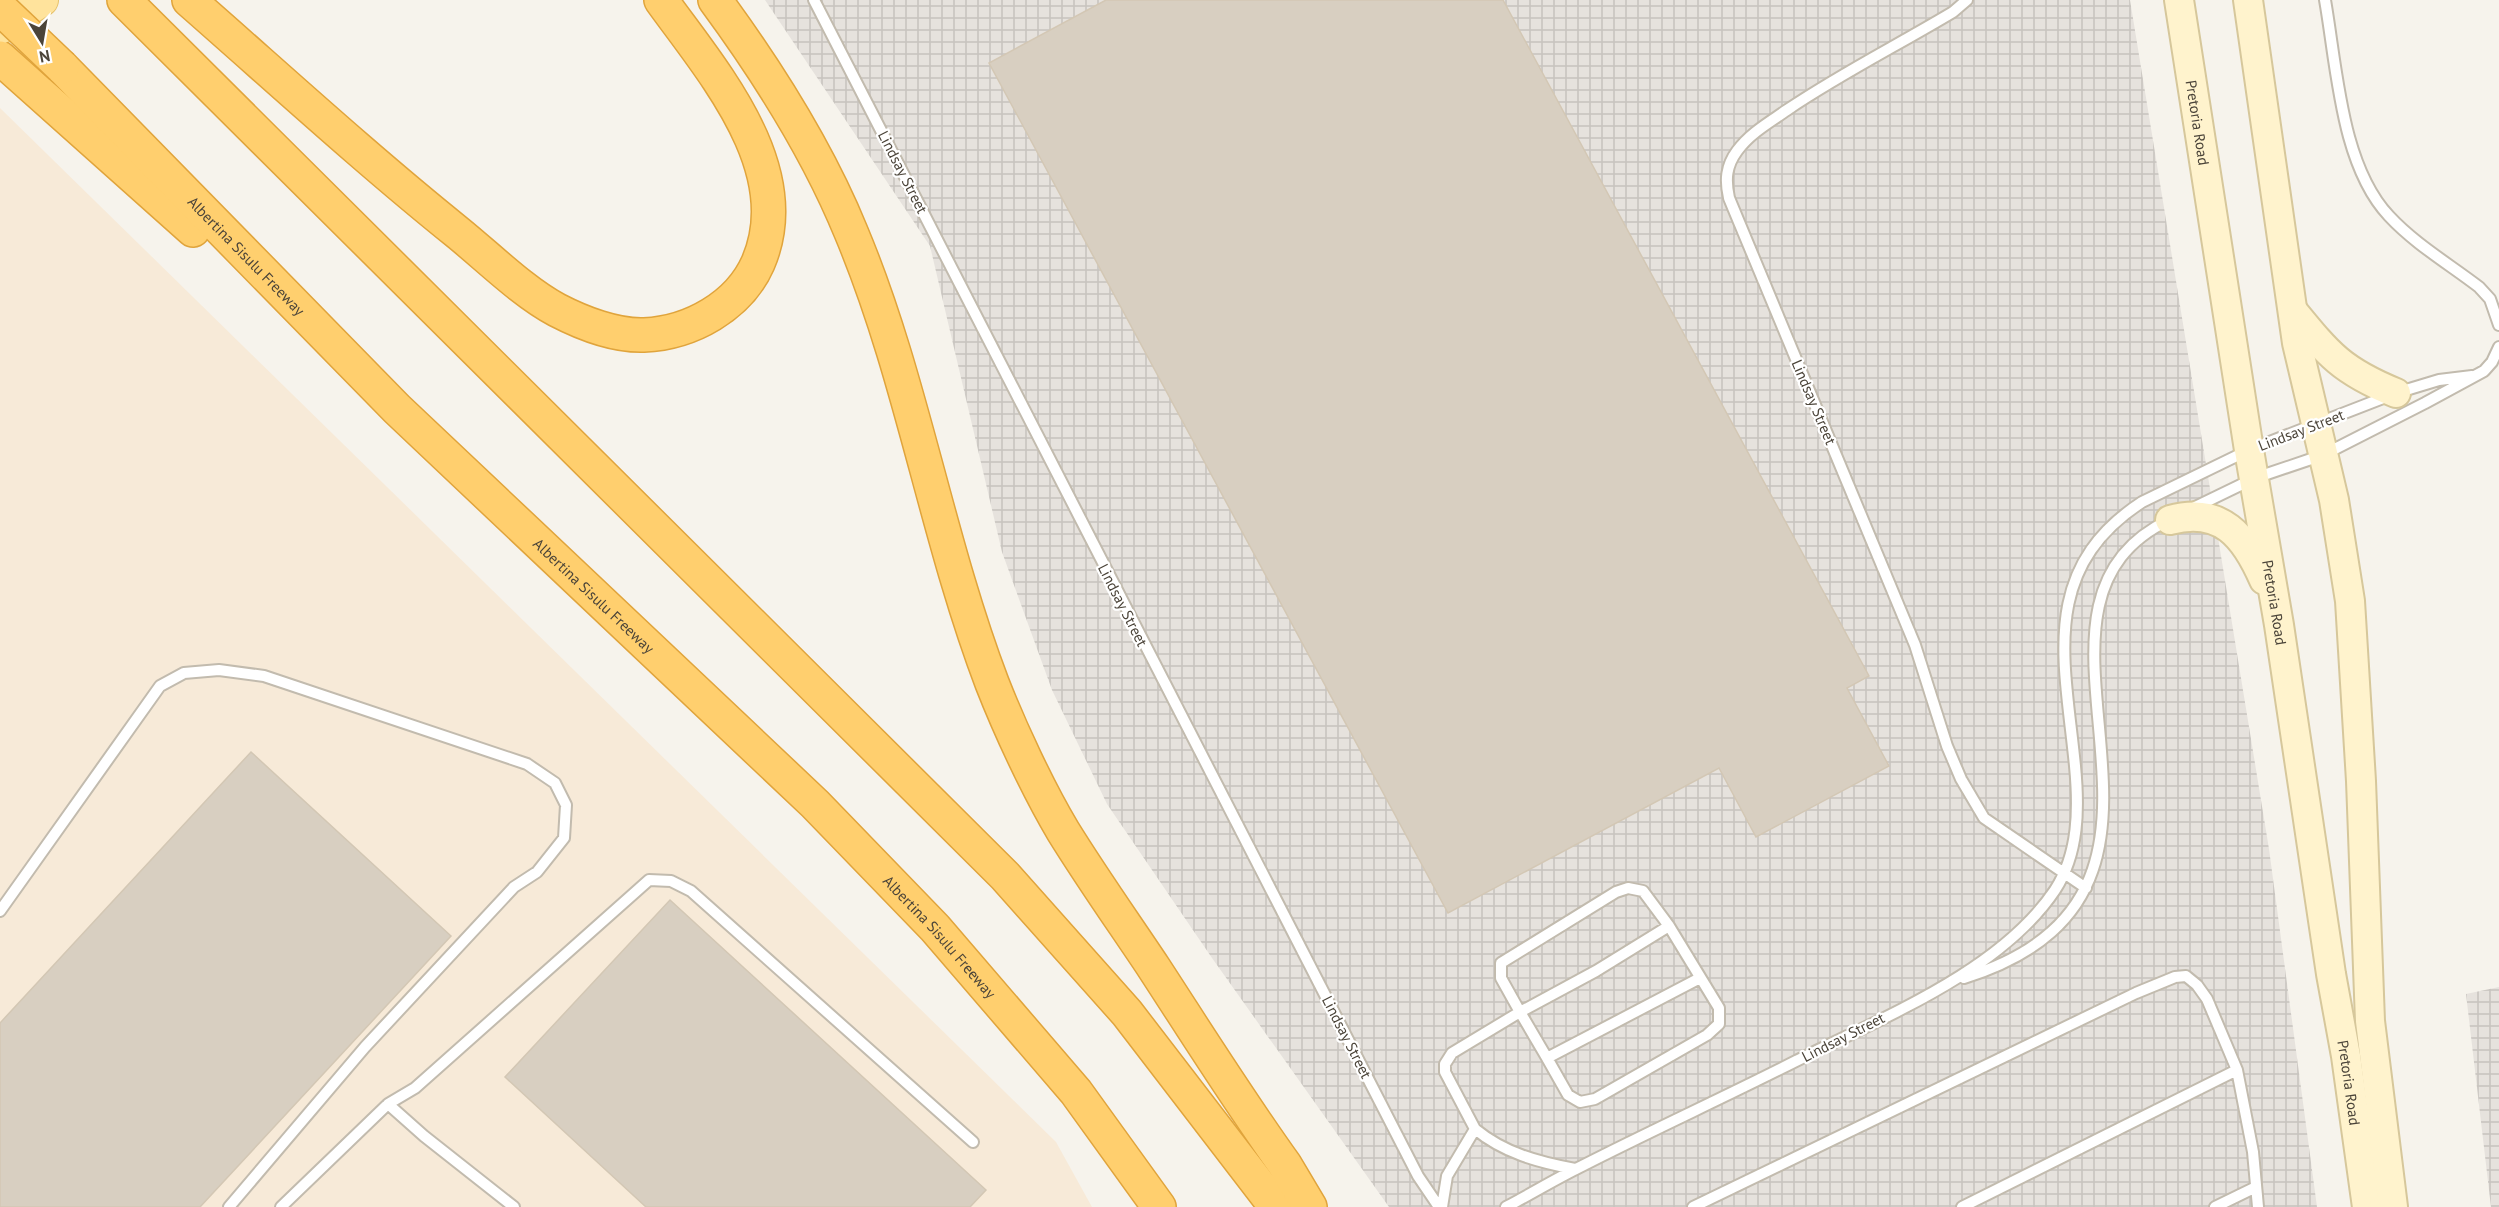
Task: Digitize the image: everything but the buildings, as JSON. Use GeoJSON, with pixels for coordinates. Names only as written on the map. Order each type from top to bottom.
{"type":"FeatureCollection","features":[{"type":"Feature","properties":{"kind":"highway"},"geometry":{"type":"LineString","coordinates":[[654,0],[692,44]]}},
{"type":"Feature","properties":{"kind":"highway"},"geometry":{"type":"LineString","coordinates":[[190,1],[346,140],[532,293],[573,317],[605,328],[637,335],[679,329],[702,320],[721,308],[748,281],[760,259],[769,210],[767,189],[756,150],[734,105],[660,0]]}},
{"type":"Feature","properties":{"kind":"highway"},"geometry":{"type":"LineString","coordinates":[[715,0],[749,47],[786,105],[825,176],[853,235],[894,355],[974,630],[993,684],[1029,765],[1062,829],[1285,1165],[1310,1207]]}},
{"type":"Feature","properties":{"kind":"highway","name":"Albertina Sisulu Freeway"},"geometry":{"type":"LineString","coordinates":[[0,8],[62,67],[397,410],[815,804],[935,928],[1076,1092],[1160,1207]]}},
{"type":"Feature","properties":{"kind":"highway"},"geometry":{"type":"LineString","coordinates":[[135,10],[1005,876],[1134,1021],[1276,1207]]}},
{"type":"Feature","properties":{"kind":"highway"},"geometry":{"type":"LineString","coordinates":[[0,58],[397,410]]}},
{"type":"Feature","properties":{"kind":"main road"},"geometry":{"type":"LineString","coordinates":[[0,28],[42,0]]}},
{"type":"Feature","properties":{"kind":"main road","name":"Pretoria Road"},"geometry":{"type":"LineString","coordinates":[[2179,0],[2249,450],[2279,625],[2331,974],[2346,1056],[2367,1207]]}},
{"type":"Feature","properties":{"kind":"main road","name":"Pretoria Road"},"geometry":{"type":"LineString","coordinates":[[2248,0],[2292,310],[2315,426],[2334,500],[2351,612],[2361,781],[2370,1021],[2393,1207]]}},
{"type":"Feature","properties":{"kind":"main road"},"geometry":{"type":"LineString","coordinates":[[2292,310],[2337,361],[2360,377],[2396,393]]}},
{"type":"Feature","properties":{"kind":"main road"},"geometry":{"type":"LineString","coordinates":[[2169,520],[2186,515],[2203,516],[2223,523],[2236,533],[2257,565],[2279,625]]}},
{"type":"Feature","properties":{"kind":"lane","name":"Lindsay Street"},"geometry":{"type":"LineString","coordinates":[[814,0],[1413,1167],[1440,1207]]}},
{"type":"Feature","properties":{"kind":"lane","name":"Lindsay Street"},"geometry":{"type":"LineString","coordinates":[[1967,0],[1953,12],[1820,88],[1758,130],[1737,150],[1728,167],[1725,181],[1729,198],[1915,645],[1947,746],[1962,779],[1984,818],[2086,888]]}},
{"type":"Feature","properties":{"kind":"lane"},"geometry":{"type":"LineString","coordinates":[[2325,0],[2344,114],[2363,180],[2373,197],[2398,225],[2479,287],[2490,299],[2499,325]]}},
{"type":"Feature","properties":{"kind":"lane","name":"Lindsay Street"},"geometry":{"type":"LineString","coordinates":[[1506,1207],[1575,1169],[1758,1080],[1955,980],[1994,968],[2034,946],[2057,925],[2086,888],[2096,865],[2105,805],[2093,638],[2096,616],[2105,586],[2123,556],[2140,537],[2169,520],[2255,478],[2323,455],[2484,371],[2492,362],[2499,347]]}},
{"type":"Feature","properties":{"kind":"lane","name":"Lindsay Street"},"geometry":{"type":"LineString","coordinates":[[1955,980],[2022,928],[2055,889],[2064,872],[2072,846],[2078,798],[2064,645],[2067,604],[2074,581],[2099,538],[2128,511],[2171,486],[2249,450],[2396,393],[2439,380],[2472,376]]}},
{"type":"Feature","properties":{"kind":"lane"},"geometry":{"type":"LineString","coordinates":[[0,910],[160,686],[183,673],[219,670],[264,676],[527,764],[555,783],[566,805],[564,838],[537,873],[514,887],[365,1047],[230,1207]]}},
{"type":"Feature","properties":{"kind":"lane"},"geometry":{"type":"LineString","coordinates":[[281,1207],[388,1104],[415,1088],[649,880],[671,881],[690,891],[973,1142]]}},
{"type":"Feature","properties":{"kind":"lane"},"geometry":{"type":"LineString","coordinates":[[1628,888],[1643,891],[1669,926],[1719,1008],[1719,1024],[1707,1035],[1595,1099],[1580,1102],[1568,1095],[1520,1012],[1501,978],[1501,963],[1616,892],[1628,888]]}},
{"type":"Feature","properties":{"kind":"lane"},"geometry":{"type":"LineString","coordinates":[[1575,1169],[1533,1161],[1492,1143],[1475,1129],[1445,1072],[1444,1064],[1452,1053],[1520,1012],[1596,971],[1669,926]]}},
{"type":"Feature","properties":{"kind":"lane"},"geometry":{"type":"LineString","coordinates":[[1693,1207],[2136,993],[2175,977],[2186,976],[2197,985],[2207,999],[2238,1070],[2253,1152],[2258,1207]]}},
{"type":"Feature","properties":{"kind":"lane"},"geometry":{"type":"LineString","coordinates":[[1547,1058],[1700,978]]}},
{"type":"Feature","properties":{"kind":"lane"},"geometry":{"type":"LineString","coordinates":[[1962,1207],[2238,1070]]}},
{"type":"Feature","properties":{"kind":"lane"},"geometry":{"type":"LineString","coordinates":[[388,1104],[424,1136],[514,1207]]}},
{"type":"Feature","properties":{"kind":"lane"},"geometry":{"type":"LineString","coordinates":[[1440,1207],[1447,1176],[1475,1129]]}},
{"type":"Feature","properties":{"kind":"lane"},"geometry":{"type":"LineString","coordinates":[[2215,1207],[2256,1187]]}},
{"type":"Feature","properties":{"kind":"shaded area"},"geometry":{"type":"Polygon","coordinates":[[[765,0],[2130,0],[2269,849],[2317,1207],[1389,1207],[1212,958],[1107,804],[1052,690],[1002,552],[930,246],[765,0]]]}},
{"type":"Feature","properties":{"kind":"shaded area"},"geometry":{"type":"Polygon","coordinates":[[[0,108],[1056,1142],[1092,1207],[0,1207],[0,108]]]}},
{"type":"Feature","properties":{"kind":"shaded area"},"geometry":{"type":"Polygon","coordinates":[[[2499,987],[2499,1207],[2491,1207],[2466,994],[2499,987]]]}}]}
